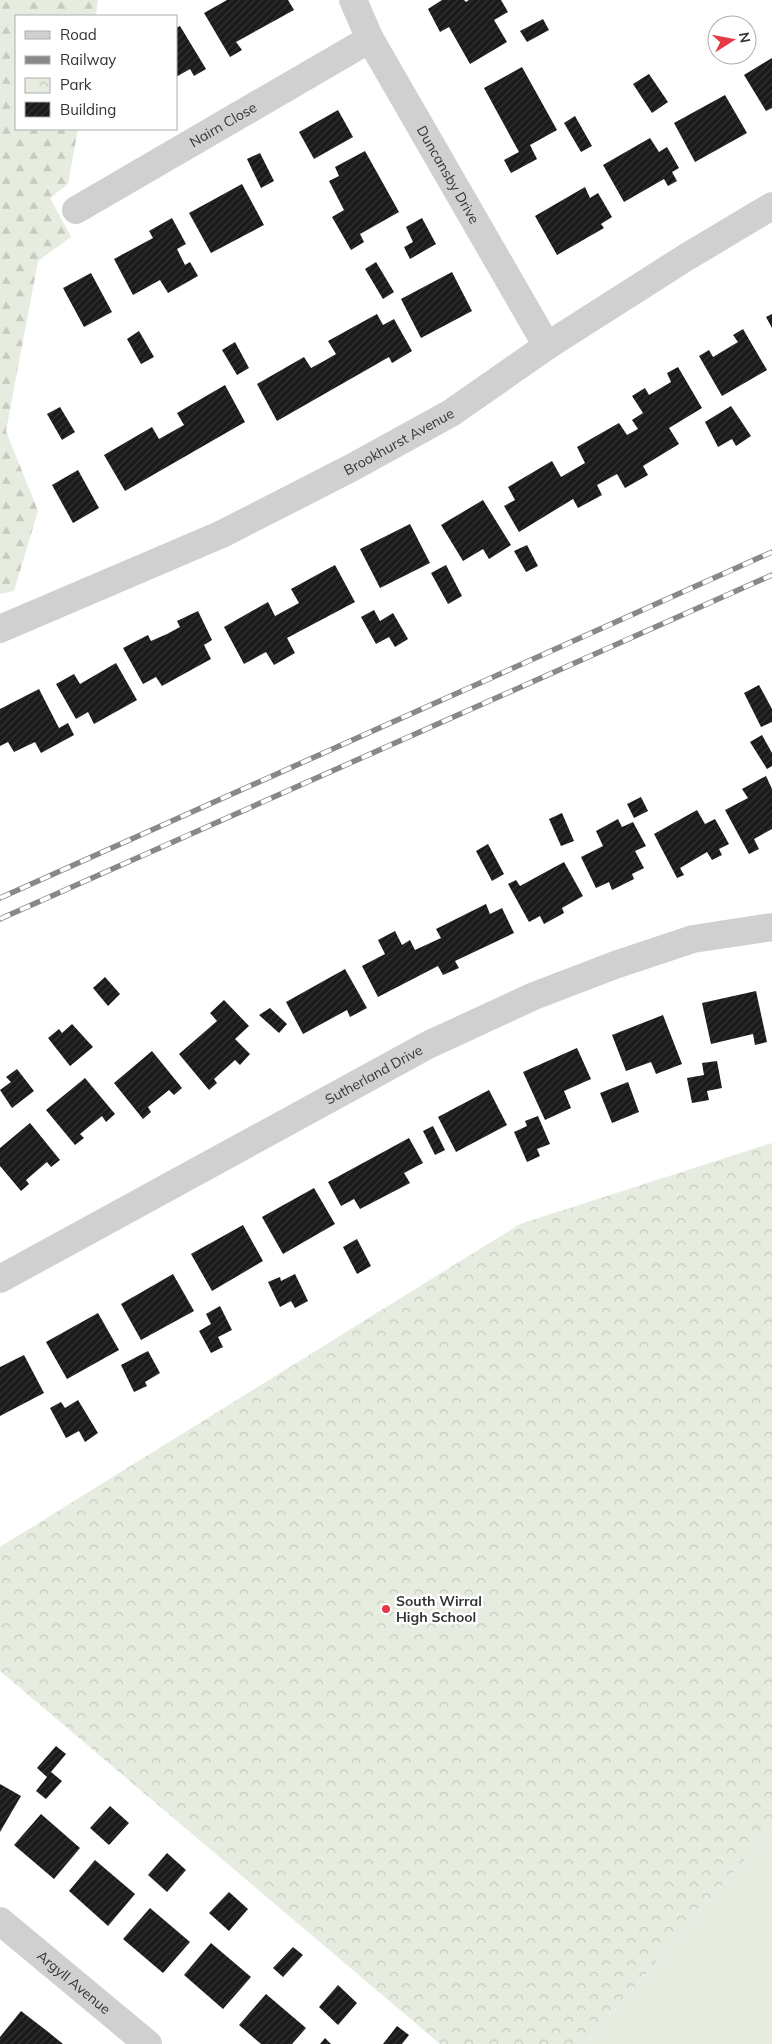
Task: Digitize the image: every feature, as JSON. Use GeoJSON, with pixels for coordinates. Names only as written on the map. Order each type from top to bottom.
{"type":"FeatureCollection","features":[{"type":"Feature","properties":{"kind":"street","name":"Duncansby Drive"},"geometry":{"type":"LineString","coordinates":[[353,0],[370,39],[548,346]]}},
{"type":"Feature","properties":{"kind":"street","name":"Nairn Close"},"geometry":{"type":"LineString","coordinates":[[76,210],[370,39]]}},
{"type":"Feature","properties":{"kind":"street","name":"Brookhurst Avenue"},"geometry":{"type":"LineString","coordinates":[[0,629],[222,534],[353,467],[451,412],[548,346],[685,258],[772,206]]}},
{"type":"Feature","properties":{"kind":"street","name":"Sutherland Drive"},"geometry":{"type":"LineString","coordinates":[[0,1279],[428,1045],[534,996],[615,965],[693,939],[772,927]]}},
{"type":"Feature","properties":{"kind":"street","name":"Argyll Avenue"},"geometry":{"type":"LineString","coordinates":[[0,1921],[148,2044]]}},
{"type":"Feature","properties":{"kind":"green space"},"geometry":{"type":"Polygon","coordinates":[[[0,0],[98,0],[96,15],[15,15],[15,130],[78,130],[68,184],[50,198],[71,237],[38,261],[6,431],[38,511],[14,591],[0,594],[0,0]]]}},
{"type":"Feature","properties":{"kind":"green space","name":"South Wirral High School"},"geometry":{"type":"Polygon","coordinates":[[[772,1143],[772,1828],[585,2044],[440,2044],[0,1671],[0,1547],[520,1224],[772,1143]]]}},
{"type":"Feature","properties":{"kind":"green space"},"geometry":{"type":"Polygon","coordinates":[[[772,1828],[772,2044],[585,2044],[772,1828]]]}},
{"type":"Feature","properties":{"kind":"building"},"geometry":{"type":"Polygon","coordinates":[[[227,0],[288,0],[294,10],[236,42],[242,50],[230,57],[204,13],[227,0]]]}},
{"type":"Feature","properties":{"kind":"building"},"geometry":{"type":"Polygon","coordinates":[[[442,0],[464,0],[466,2],[469,0],[501,0],[508,12],[494,20],[507,42],[470,64],[449,27],[440,32],[428,9],[442,0]]]}},
{"type":"Feature","properties":{"kind":"building"},"geometry":{"type":"Polygon","coordinates":[[[543,19],[549,30],[527,42],[520,31],[543,19]]]}},
{"type":"Feature","properties":{"kind":"building"},"geometry":{"type":"Polygon","coordinates":[[[180,26],[206,69],[194,76],[190,69],[178,76],[178,27],[180,26]]]}},
{"type":"Feature","properties":{"kind":"building"},"geometry":{"type":"Polygon","coordinates":[[[772,58],[772,108],[766,111],[744,75],[772,58]]]}},
{"type":"Feature","properties":{"kind":"building"},"geometry":{"type":"Polygon","coordinates":[[[522,67],[557,130],[530,145],[537,159],[511,173],[504,160],[519,152],[484,88],[522,67]]]}},
{"type":"Feature","properties":{"kind":"building"},"geometry":{"type":"Polygon","coordinates":[[[649,74],[668,102],[652,113],[633,84],[649,74]]]}},
{"type":"Feature","properties":{"kind":"building"},"geometry":{"type":"Polygon","coordinates":[[[725,95],[747,133],[695,162],[674,123],[725,95]]]}},
{"type":"Feature","properties":{"kind":"building"},"geometry":{"type":"Polygon","coordinates":[[[338,110],[353,137],[314,159],[299,132],[338,110]]]}},
{"type":"Feature","properties":{"kind":"building"},"geometry":{"type":"Polygon","coordinates":[[[575,116],[592,146],[581,152],[564,123],[575,116]]]}},
{"type":"Feature","properties":{"kind":"building"},"geometry":{"type":"Polygon","coordinates":[[[650,138],[659,152],[667,147],[679,168],[672,172],[677,181],[668,186],[664,179],[624,202],[603,165],[650,138]]]}},
{"type":"Feature","properties":{"kind":"building"},"geometry":{"type":"Polygon","coordinates":[[[365,151],[399,212],[360,234],[364,242],[351,250],[332,217],[344,210],[329,181],[339,176],[335,167],[365,151]]]}},
{"type":"Feature","properties":{"kind":"building"},"geometry":{"type":"Polygon","coordinates":[[[260,153],[274,181],[261,188],[247,159],[260,153]]]}},
{"type":"Feature","properties":{"kind":"building"},"geometry":{"type":"Polygon","coordinates":[[[242,184],[264,225],[211,253],[189,213],[242,184]]]}},
{"type":"Feature","properties":{"kind":"building"},"geometry":{"type":"Polygon","coordinates":[[[585,187],[590,198],[598,193],[612,217],[601,224],[604,228],[557,255],[535,216],[585,187]]]}},
{"type":"Feature","properties":{"kind":"building"},"geometry":{"type":"Polygon","coordinates":[[[172,218],[186,244],[177,249],[185,265],[190,262],[198,276],[168,293],[160,280],[133,295],[114,259],[153,238],[149,231],[172,218]]]}},
{"type":"Feature","properties":{"kind":"building"},"geometry":{"type":"Polygon","coordinates":[[[422,218],[436,244],[410,259],[404,247],[413,242],[406,227],[422,218]]]}},
{"type":"Feature","properties":{"kind":"building"},"geometry":{"type":"Polygon","coordinates":[[[376,262],[394,292],[383,299],[365,269],[376,262]]]}},
{"type":"Feature","properties":{"kind":"building"},"geometry":{"type":"Polygon","coordinates":[[[452,272],[472,311],[421,338],[401,299],[452,272]]]}},
{"type":"Feature","properties":{"kind":"building"},"geometry":{"type":"Polygon","coordinates":[[[91,273],[112,312],[84,327],[63,288],[91,273]]]}},
{"type":"Feature","properties":{"kind":"building"},"geometry":{"type":"Polygon","coordinates":[[[377,314],[383,325],[394,319],[412,351],[392,363],[389,357],[277,421],[257,384],[304,357],[311,368],[336,354],[328,341],[377,314]]]}},
{"type":"Feature","properties":{"kind":"building"},"geometry":{"type":"Polygon","coordinates":[[[772,314],[772,328],[766,317],[772,314]]]}},
{"type":"Feature","properties":{"kind":"building"},"geometry":{"type":"Polygon","coordinates":[[[743,329],[767,370],[722,396],[699,356],[709,350],[713,357],[738,342],[733,335],[743,329]]]}},
{"type":"Feature","properties":{"kind":"building"},"geometry":{"type":"Polygon","coordinates":[[[139,331],[154,357],[141,364],[127,339],[139,331]]]}},
{"type":"Feature","properties":{"kind":"building"},"geometry":{"type":"Polygon","coordinates":[[[235,342],[249,368],[237,375],[222,350],[235,342]]]}},
{"type":"Feature","properties":{"kind":"building"},"geometry":{"type":"Polygon","coordinates":[[[678,367],[702,408],[669,428],[679,444],[643,466],[648,475],[625,488],[617,474],[597,485],[602,495],[578,508],[573,499],[519,532],[504,506],[515,500],[508,487],[552,461],[561,477],[585,463],[577,447],[619,423],[627,435],[638,429],[632,420],[643,413],[632,396],[645,388],[649,395],[671,382],[667,373],[678,367]]]}},
{"type":"Feature","properties":{"kind":"building"},"geometry":{"type":"Polygon","coordinates":[[[225,385],[245,422],[125,491],[104,455],[152,427],[159,439],[184,425],[177,413],[225,385]]]}},
{"type":"Feature","properties":{"kind":"building"},"geometry":{"type":"Polygon","coordinates":[[[731,406],[751,436],[736,446],[732,439],[718,447],[705,422],[731,406]]]}},
{"type":"Feature","properties":{"kind":"building"},"geometry":{"type":"Polygon","coordinates":[[[60,407],[75,432],[62,440],[47,414],[60,407]]]}},
{"type":"Feature","properties":{"kind":"building"},"geometry":{"type":"Polygon","coordinates":[[[78,470],[99,508],[73,523],[52,485],[78,470]]]}},
{"type":"Feature","properties":{"kind":"building"},"geometry":{"type":"Polygon","coordinates":[[[483,500],[511,545],[489,559],[483,549],[463,561],[441,525],[483,500]]]}},
{"type":"Feature","properties":{"kind":"building"},"geometry":{"type":"Polygon","coordinates":[[[410,524],[430,563],[380,588],[360,549],[410,524]]]}},
{"type":"Feature","properties":{"kind":"building"},"geometry":{"type":"Polygon","coordinates":[[[527,545],[538,566],[526,572],[514,551],[527,545]]]}},
{"type":"Feature","properties":{"kind":"building"},"geometry":{"type":"Polygon","coordinates":[[[335,565],[355,602],[287,638],[295,653],[274,665],[266,652],[244,664],[224,627],[268,602],[275,616],[299,603],[291,589],[335,565]]]}},
{"type":"Feature","properties":{"kind":"building"},"geometry":{"type":"Polygon","coordinates":[[[446,565],[462,596],[448,604],[431,573],[446,565]]]}},
{"type":"Feature","properties":{"kind":"building"},"geometry":{"type":"Polygon","coordinates":[[[374,610],[380,621],[393,613],[408,639],[395,647],[389,637],[376,644],[361,617],[374,610]]]}},
{"type":"Feature","properties":{"kind":"building"},"geometry":{"type":"Polygon","coordinates":[[[198,611],[212,640],[204,645],[211,659],[162,686],[156,677],[143,684],[123,648],[148,635],[151,641],[167,634],[180,627],[177,621],[198,611]]]}},
{"type":"Feature","properties":{"kind":"building"},"geometry":{"type":"Polygon","coordinates":[[[116,663],[137,700],[94,724],[88,712],[76,719],[56,684],[74,674],[80,684],[116,663]]]}},
{"type":"Feature","properties":{"kind":"building"},"geometry":{"type":"Polygon","coordinates":[[[759,685],[772,709],[772,722],[761,727],[744,693],[759,685]]]}},
{"type":"Feature","properties":{"kind":"building"},"geometry":{"type":"Polygon","coordinates":[[[39,689],[59,728],[68,723],[74,735],[41,753],[35,742],[14,752],[8,742],[0,746],[0,709],[39,689]]]}},
{"type":"Feature","properties":{"kind":"building"},"geometry":{"type":"Polygon","coordinates":[[[762,735],[772,753],[772,766],[767,769],[750,742],[762,735]]]}},
{"type":"Feature","properties":{"kind":"building"},"geometry":{"type":"Polygon","coordinates":[[[766,776],[772,789],[772,829],[754,839],[759,849],[749,854],[725,810],[748,798],[742,789],[766,776]]]}},
{"type":"Feature","properties":{"kind":"building"},"geometry":{"type":"Polygon","coordinates":[[[641,797],[648,811],[634,818],[627,804],[641,797]]]}},
{"type":"Feature","properties":{"kind":"building"},"geometry":{"type":"Polygon","coordinates":[[[697,810],[705,824],[715,819],[729,844],[719,849],[722,855],[712,860],[707,852],[680,868],[684,875],[677,878],[654,834],[697,810]]]}},
{"type":"Feature","properties":{"kind":"building"},"geometry":{"type":"Polygon","coordinates":[[[562,813],[574,841],[561,846],[549,819],[562,813]]]}},
{"type":"Feature","properties":{"kind":"building"},"geometry":{"type":"Polygon","coordinates":[[[618,819],[622,827],[633,822],[646,846],[635,851],[644,868],[632,874],[634,879],[612,890],[609,882],[596,888],[581,857],[603,846],[596,831],[618,819]]]}},
{"type":"Feature","properties":{"kind":"building"},"geometry":{"type":"Polygon","coordinates":[[[488,844],[504,874],[492,881],[476,851],[488,844]]]}},
{"type":"Feature","properties":{"kind":"building"},"geometry":{"type":"Polygon","coordinates":[[[564,862],[583,896],[562,908],[564,913],[544,924],[540,916],[529,922],[508,884],[516,880],[520,886],[564,862]]]}},
{"type":"Feature","properties":{"kind":"building"},"geometry":{"type":"Polygon","coordinates":[[[486,904],[490,914],[502,908],[514,933],[455,961],[459,968],[443,975],[438,966],[378,997],[362,966],[385,954],[378,940],[395,931],[402,945],[410,940],[415,950],[441,938],[436,929],[486,904]]]}},
{"type":"Feature","properties":{"kind":"building"},"geometry":{"type":"Polygon","coordinates":[[[345,969],[367,1008],[350,1017],[347,1010],[303,1034],[286,1002],[345,969]]]}},
{"type":"Feature","properties":{"kind":"building"},"geometry":{"type":"Polygon","coordinates":[[[105,977],[120,994],[108,1006],[93,988],[105,977]]]}},
{"type":"Feature","properties":{"kind":"building"},"geometry":{"type":"Polygon","coordinates":[[[756,991],[767,1042],[755,1045],[753,1034],[711,1044],[702,1003],[756,991]]]}},
{"type":"Feature","properties":{"kind":"building"},"geometry":{"type":"Polygon","coordinates":[[[224,1000],[249,1026],[235,1039],[250,1054],[240,1065],[235,1060],[214,1079],[217,1083],[209,1090],[179,1054],[217,1021],[210,1013],[224,1000]]]}},
{"type":"Feature","properties":{"kind":"building"},"geometry":{"type":"Polygon","coordinates":[[[270,1008],[287,1024],[279,1033],[259,1015],[270,1008]]]}},
{"type":"Feature","properties":{"kind":"building"},"geometry":{"type":"Polygon","coordinates":[[[663,1015],[682,1064],[656,1074],[651,1062],[626,1071],[612,1035],[663,1015]]]}},
{"type":"Feature","properties":{"kind":"building"},"geometry":{"type":"Polygon","coordinates":[[[72,1024],[93,1047],[70,1066],[48,1038],[59,1029],[62,1033],[72,1024]]]}},
{"type":"Feature","properties":{"kind":"building"},"geometry":{"type":"Polygon","coordinates":[[[577,1048],[591,1079],[564,1091],[571,1108],[545,1120],[523,1072],[577,1048]]]}},
{"type":"Feature","properties":{"kind":"building"},"geometry":{"type":"Polygon","coordinates":[[[152,1051],[182,1088],[174,1095],[169,1090],[148,1107],[151,1112],[143,1119],[114,1083],[152,1051]]]}},
{"type":"Feature","properties":{"kind":"building"},"geometry":{"type":"Polygon","coordinates":[[[717,1061],[722,1088],[707,1091],[709,1100],[692,1103],[687,1078],[704,1075],[702,1063],[717,1061]]]}},
{"type":"Feature","properties":{"kind":"building"},"geometry":{"type":"Polygon","coordinates":[[[17,1069],[34,1091],[12,1108],[0,1090],[11,1082],[6,1077],[17,1069]]]}},
{"type":"Feature","properties":{"kind":"building"},"geometry":{"type":"Polygon","coordinates":[[[85,1078],[115,1114],[106,1122],[102,1116],[80,1134],[84,1138],[75,1145],[46,1110],[85,1078]]]}},
{"type":"Feature","properties":{"kind":"building"},"geometry":{"type":"Polygon","coordinates":[[[628,1082],[639,1112],[612,1123],[600,1093],[628,1082]]]}},
{"type":"Feature","properties":{"kind":"building"},"geometry":{"type":"Polygon","coordinates":[[[489,1090],[507,1125],[456,1152],[438,1117],[489,1090]]]}},
{"type":"Feature","properties":{"kind":"building"},"geometry":{"type":"Polygon","coordinates":[[[538,1116],[550,1144],[537,1149],[540,1156],[527,1162],[514,1132],[527,1126],[525,1121],[538,1116]]]}},
{"type":"Feature","properties":{"kind":"building"},"geometry":{"type":"Polygon","coordinates":[[[30,1123],[60,1160],[51,1167],[47,1162],[26,1180],[29,1184],[21,1191],[0,1166],[0,1148],[30,1123]]]}},
{"type":"Feature","properties":{"kind":"building"},"geometry":{"type":"Polygon","coordinates":[[[433,1126],[445,1150],[435,1155],[423,1131],[433,1126]]]}},
{"type":"Feature","properties":{"kind":"building"},"geometry":{"type":"Polygon","coordinates":[[[409,1138],[423,1163],[404,1173],[410,1183],[360,1209],[354,1199],[341,1206],[328,1182],[409,1138]]]}},
{"type":"Feature","properties":{"kind":"building"},"geometry":{"type":"Polygon","coordinates":[[[314,1188],[335,1224],[283,1254],[262,1217],[314,1188]]]}},
{"type":"Feature","properties":{"kind":"building"},"geometry":{"type":"Polygon","coordinates":[[[243,1225],[263,1261],[212,1291],[191,1254],[243,1225]]]}},
{"type":"Feature","properties":{"kind":"building"},"geometry":{"type":"Polygon","coordinates":[[[357,1239],[371,1266],[357,1274],[343,1247],[357,1239]]]}},
{"type":"Feature","properties":{"kind":"building"},"geometry":{"type":"Polygon","coordinates":[[[173,1274],[194,1311],[141,1340],[121,1304],[173,1274]]]}},
{"type":"Feature","properties":{"kind":"building"},"geometry":{"type":"Polygon","coordinates":[[[295,1274],[308,1301],[295,1308],[291,1301],[280,1307],[268,1282],[280,1277],[281,1281],[295,1274]]]}},
{"type":"Feature","properties":{"kind":"building"},"geometry":{"type":"Polygon","coordinates":[[[220,1306],[232,1330],[218,1337],[223,1347],[211,1353],[199,1331],[211,1324],[206,1314],[220,1306]]]}},
{"type":"Feature","properties":{"kind":"building"},"geometry":{"type":"Polygon","coordinates":[[[98,1313],[119,1350],[67,1379],[46,1342],[98,1313]]]}},
{"type":"Feature","properties":{"kind":"building"},"geometry":{"type":"Polygon","coordinates":[[[148,1351],[160,1373],[145,1382],[147,1386],[134,1392],[121,1365],[148,1351]]]}},
{"type":"Feature","properties":{"kind":"building"},"geometry":{"type":"Polygon","coordinates":[[[24,1355],[44,1393],[0,1416],[0,1367],[24,1355]]]}},
{"type":"Feature","properties":{"kind":"building"},"geometry":{"type":"Polygon","coordinates":[[[78,1400],[98,1433],[85,1442],[79,1431],[66,1438],[50,1408],[61,1402],[65,1408],[78,1400]]]}},
{"type":"Feature","properties":{"kind":"building"},"geometry":{"type":"Polygon","coordinates":[[[56,1746],[66,1754],[51,1772],[62,1781],[46,1799],[36,1791],[47,1777],[37,1768],[56,1746]]]}},
{"type":"Feature","properties":{"kind":"building"},"geometry":{"type":"Polygon","coordinates":[[[0,1784],[21,1796],[0,1832],[0,1784]]]}},
{"type":"Feature","properties":{"kind":"building"},"geometry":{"type":"Polygon","coordinates":[[[110,1806],[129,1823],[109,1845],[90,1828],[110,1806]]]}},
{"type":"Feature","properties":{"kind":"building"},"geometry":{"type":"Polygon","coordinates":[[[41,1814],[80,1848],[54,1879],[14,1845],[41,1814]]]}},
{"type":"Feature","properties":{"kind":"building"},"geometry":{"type":"Polygon","coordinates":[[[167,1853],[186,1870],[167,1892],[148,1875],[167,1853]]]}},
{"type":"Feature","properties":{"kind":"building"},"geometry":{"type":"Polygon","coordinates":[[[95,1860],[135,1894],[108,1926],[69,1891],[95,1860]]]}},
{"type":"Feature","properties":{"kind":"building"},"geometry":{"type":"Polygon","coordinates":[[[229,1892],[248,1909],[229,1931],[209,1913],[229,1892]]]}},
{"type":"Feature","properties":{"kind":"building"},"geometry":{"type":"Polygon","coordinates":[[[150,1908],[190,1942],[163,1973],[123,1939],[150,1908]]]}},
{"type":"Feature","properties":{"kind":"building"},"geometry":{"type":"Polygon","coordinates":[[[211,1943],[251,1977],[223,2009],[184,1975],[211,1943]]]}},
{"type":"Feature","properties":{"kind":"building"},"geometry":{"type":"Polygon","coordinates":[[[293,1947],[303,1955],[283,1977],[273,1968],[293,1947]]]}},
{"type":"Feature","properties":{"kind":"building"},"geometry":{"type":"Polygon","coordinates":[[[338,1985],[357,2003],[338,2025],[319,2007],[338,1985]]]}},
{"type":"Feature","properties":{"kind":"building"},"geometry":{"type":"Polygon","coordinates":[[[266,1994],[306,2028],[292,2044],[261,2044],[239,2025],[266,1994]]]}},
{"type":"Feature","properties":{"kind":"building"},"geometry":{"type":"Polygon","coordinates":[[[21,2011],[63,2044],[0,2044],[0,2037],[21,2011]]]}},
{"type":"Feature","properties":{"kind":"building"},"geometry":{"type":"Polygon","coordinates":[[[397,2026],[409,2035],[402,2044],[383,2044],[397,2026]]]}},
{"type":"Feature","properties":{"kind":"building"},"geometry":{"type":"Polygon","coordinates":[[[325,2038],[331,2044],[320,2044],[325,2038]]]}},
{"type":"Feature","properties":{"kind":"railway"},"geometry":{"type":"LineString","coordinates":[[0,898],[772,552]]}},
{"type":"Feature","properties":{"kind":"railway"},"geometry":{"type":"LineString","coordinates":[[0,919],[772,575]]}},
{"type":"Feature","properties":{"kind":"place","name":"South Wirral High School"},"geometry":{"type":"Point","coordinates":[386,1609]}}]}
